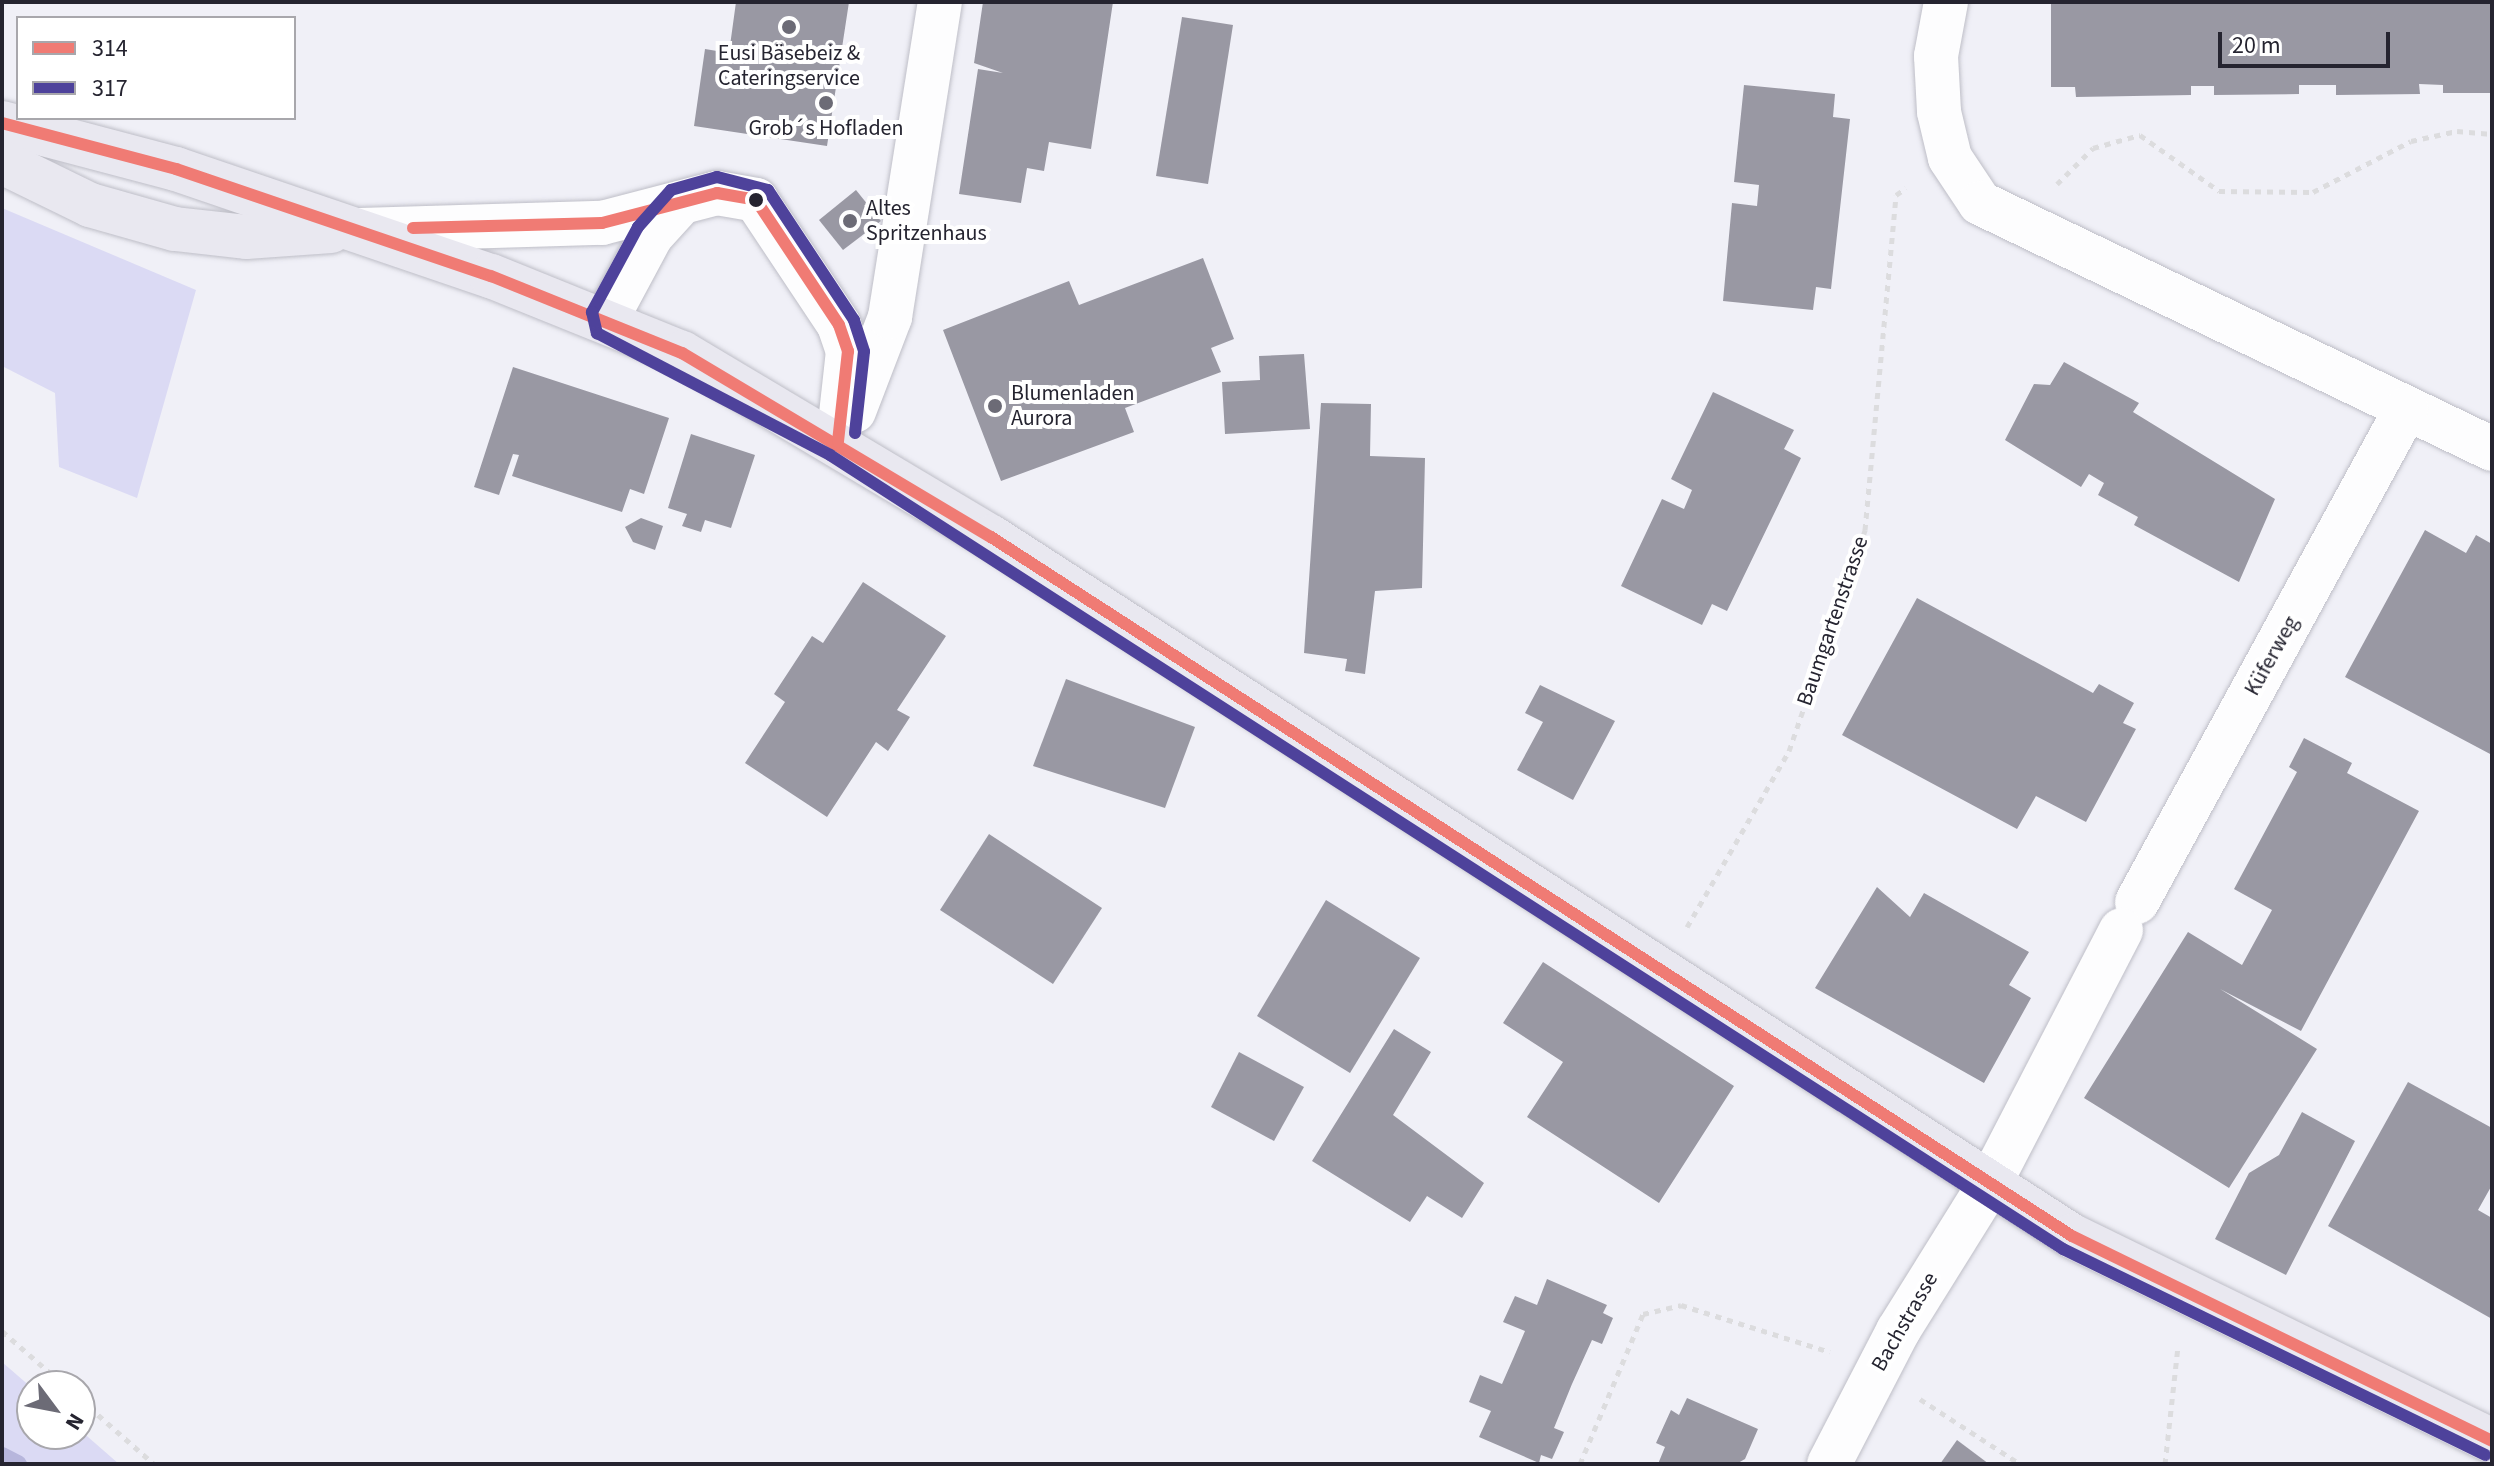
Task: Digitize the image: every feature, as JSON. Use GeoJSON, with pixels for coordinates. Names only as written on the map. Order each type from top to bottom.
{"type":"FeatureCollection","features":[{"type":"Feature","properties":{"kind":"main road"},"geometry":{"type":"LineString","coordinates":[[2,123],[176,169],[606,320],[838,441],[2072,1236],[2492,1441]]}},
{"type":"Feature","properties":{"kind":"main road"},"geometry":{"type":"LineString","coordinates":[[2,162],[90,205],[175,229],[246,237],[345,230]]}},
{"type":"Feature","properties":{"kind":"street"},"geometry":{"type":"LineString","coordinates":[[838,441],[872,378],[890,317],[940,2]]}},
{"type":"Feature","properties":{"kind":"street"},"geometry":{"type":"LineString","coordinates":[[1946,2],[1936,56],[1950,158],[1980,203],[2492,449]]}},
{"type":"Feature","properties":{"kind":"street"},"geometry":{"type":"LineString","coordinates":[[345,230],[602,223],[717,193],[756,200],[839,325],[848,351],[838,441]]}},
{"type":"Feature","properties":{"kind":"street"},"geometry":{"type":"LineString","coordinates":[[606,320],[651,236],[681,203]]}},
{"type":"Feature","properties":{"kind":"street","name":"Küferweg"},"geometry":{"type":"LineString","coordinates":[[1989,1185],[2129,916],[2406,409]]}},
{"type":"Feature","properties":{"kind":"street","name":"Bachstrasse"},"geometry":{"type":"LineString","coordinates":[[1829,1464],[1876,1372],[1989,1185]]}},
{"type":"Feature","properties":{"kind":"path"},"geometry":{"type":"LineString","coordinates":[[2019,223],[2093,148],[2140,135],[2219,191],[2313,192],[2411,141],[2457,131],[2492,134]]}},
{"type":"Feature","properties":{"kind":"path","name":"Baumgartenstrasse"},"geometry":{"type":"LineString","coordinates":[[1680,937],[1789,751],[1865,530],[1896,195],[1950,158]]}},
{"type":"Feature","properties":{"kind":"path"},"geometry":{"type":"LineString","coordinates":[[1580,1464],[1643,1314],[1681,1305],[1741,1330],[1800,1339]]}},
{"type":"Feature","properties":{"kind":"path"},"geometry":{"type":"LineString","coordinates":[[2,1331],[47,1370]]}},
{"type":"Feature","properties":{"kind":"path"},"geometry":{"type":"LineString","coordinates":[[2165,1464],[2180,1334]]}},
{"type":"Feature","properties":{"kind":"path"},"geometry":{"type":"LineString","coordinates":[[1876,1372],[2020,1464]]}},
{"type":"Feature","properties":{"kind":"path"},"geometry":{"type":"LineString","coordinates":[[96,1413],[154,1464]]}},
{"type":"Feature","properties":{"kind":"shaded area"},"geometry":{"type":"Polygon","coordinates":[[[2,208],[196,290],[137,498],[59,467],[55,393],[2,366],[2,208]]]}},
{"type":"Feature","properties":{"kind":"shaded area"},"geometry":{"type":"Polygon","coordinates":[[[2,1362],[16,1374],[16,1450],[96,1450],[96,1444],[119,1464],[2,1464],[2,1362]]]}},
{"type":"Feature","properties":{"kind":"building"},"geometry":{"type":"Polygon","coordinates":[[[736,2],[849,2],[827,146],[694,126],[705,49],[729,53],[736,2]]]}},
{"type":"Feature","properties":{"kind":"building"},"geometry":{"type":"Polygon","coordinates":[[[983,2],[1113,2],[1091,149],[1049,142],[1044,171],[1027,168],[1021,203],[959,194],[978,69],[1003,73],[974,63],[983,2]]]}},
{"type":"Feature","properties":{"kind":"building"},"geometry":{"type":"Polygon","coordinates":[[[2051,2],[2492,2],[2492,93],[2443,93],[2443,85],[2419,84],[2420,94],[2336,95],[2336,85],[2299,85],[2299,94],[2214,95],[2214,86],[2191,86],[2191,95],[2076,97],[2075,87],[2051,87],[2051,2]]]}},
{"type":"Feature","properties":{"kind":"building"},"geometry":{"type":"Polygon","coordinates":[[[1182,17],[1233,25],[1208,184],[1156,176],[1182,17]]]}},
{"type":"Feature","properties":{"kind":"building"},"geometry":{"type":"Polygon","coordinates":[[[1744,85],[1835,94],[1833,117],[1850,119],[1831,289],[1816,287],[1813,310],[1723,301],[1732,203],[1757,206],[1759,185],[1734,182],[1744,85]]]}},
{"type":"Feature","properties":{"kind":"building","name":"Altes Spritzenhaus"},"geometry":{"type":"Polygon","coordinates":[[[856,190],[881,221],[843,250],[819,220],[856,190]]]}},
{"type":"Feature","properties":{"kind":"building"},"geometry":{"type":"Polygon","coordinates":[[[1203,258],[1234,339],[1211,348],[1221,372],[1125,408],[1134,432],[1001,481],[943,330],[1069,281],[1079,305],[1203,258]]]}},
{"type":"Feature","properties":{"kind":"building"},"geometry":{"type":"Polygon","coordinates":[[[1304,354],[1310,429],[1225,434],[1222,382],[1260,380],[1259,356],[1304,354]]]}},
{"type":"Feature","properties":{"kind":"building"},"geometry":{"type":"Polygon","coordinates":[[[2064,362],[2139,403],[2133,412],[2275,499],[2239,582],[2134,525],[2138,517],[2098,495],[2104,483],[2089,474],[2081,487],[2005,440],[2034,384],[2050,385],[2064,362]]]}},
{"type":"Feature","properties":{"kind":"building"},"geometry":{"type":"Polygon","coordinates":[[[513,367],[669,418],[644,494],[630,489],[622,512],[512,476],[519,455],[513,454],[499,495],[474,487],[513,367]]]}},
{"type":"Feature","properties":{"kind":"building"},"geometry":{"type":"Polygon","coordinates":[[[1713,392],[1794,430],[1784,449],[1801,458],[1727,611],[1712,604],[1702,625],[1621,586],[1662,499],[1684,509],[1692,490],[1671,479],[1713,392]]]}},
{"type":"Feature","properties":{"kind":"building"},"geometry":{"type":"Polygon","coordinates":[[[1321,403],[1371,404],[1370,456],[1425,458],[1422,588],[1375,591],[1365,674],[1345,671],[1347,659],[1304,653],[1321,403]]]}},
{"type":"Feature","properties":{"kind":"building"},"geometry":{"type":"Polygon","coordinates":[[[691,434],[755,455],[731,528],[705,520],[701,532],[682,526],[687,514],[668,508],[691,434]]]}},
{"type":"Feature","properties":{"kind":"building"},"geometry":{"type":"Polygon","coordinates":[[[641,518],[663,526],[655,550],[633,542],[625,527],[641,518]]]}},
{"type":"Feature","properties":{"kind":"building"},"geometry":{"type":"Polygon","coordinates":[[[2425,530],[2466,553],[2476,535],[2492,544],[2492,755],[2345,677],[2425,530]]]}},
{"type":"Feature","properties":{"kind":"building"},"geometry":{"type":"Polygon","coordinates":[[[863,582],[946,636],[897,710],[910,717],[888,751],[876,742],[827,817],[745,763],[785,702],[774,694],[812,636],[823,643],[863,582]]]}},
{"type":"Feature","properties":{"kind":"building"},"geometry":{"type":"Polygon","coordinates":[[[1917,598],[2093,693],[2099,684],[2134,703],[2123,723],[2136,729],[2086,822],[2036,796],[2017,829],[1842,735],[1917,598]]]}},
{"type":"Feature","properties":{"kind":"building"},"geometry":{"type":"Polygon","coordinates":[[[1066,679],[1195,727],[1165,808],[1033,766],[1066,679]]]}},
{"type":"Feature","properties":{"kind":"building"},"geometry":{"type":"Polygon","coordinates":[[[1540,685],[1615,721],[1573,800],[1517,770],[1543,722],[1525,713],[1540,685]]]}},
{"type":"Feature","properties":{"kind":"building"},"geometry":{"type":"Polygon","coordinates":[[[2304,738],[2352,763],[2347,773],[2419,811],[2301,1031],[2220,989],[2317,1049],[2229,1188],[2084,1098],[2188,932],[2242,965],[2272,910],[2234,889],[2297,772],[2289,767],[2304,738]]]}},
{"type":"Feature","properties":{"kind":"building"},"geometry":{"type":"Polygon","coordinates":[[[989,834],[1102,908],[1053,984],[940,910],[989,834]]]}},
{"type":"Feature","properties":{"kind":"building"},"geometry":{"type":"Polygon","coordinates":[[[1877,887],[1910,917],[1924,893],[2029,952],[2009,985],[2031,998],[1984,1083],[1815,988],[1877,887]]]}},
{"type":"Feature","properties":{"kind":"building"},"geometry":{"type":"Polygon","coordinates":[[[1326,900],[1420,958],[1350,1073],[1257,1016],[1326,900]]]}},
{"type":"Feature","properties":{"kind":"building"},"geometry":{"type":"Polygon","coordinates":[[[1543,962],[1734,1086],[1659,1203],[1527,1117],[1563,1062],[1503,1023],[1543,962]]]}},
{"type":"Feature","properties":{"kind":"building"},"geometry":{"type":"Polygon","coordinates":[[[1394,1029],[1431,1052],[1393,1115],[1484,1183],[1462,1218],[1427,1196],[1410,1222],[1312,1161],[1394,1029]]]}},
{"type":"Feature","properties":{"kind":"building"},"geometry":{"type":"Polygon","coordinates":[[[1239,1052],[1304,1087],[1274,1141],[1211,1107],[1239,1052]]]}},
{"type":"Feature","properties":{"kind":"building"},"geometry":{"type":"Polygon","coordinates":[[[2408,1082],[2492,1128],[2492,1185],[2478,1210],[2492,1218],[2492,1319],[2328,1226],[2408,1082]]]}},
{"type":"Feature","properties":{"kind":"building"},"geometry":{"type":"Polygon","coordinates":[[[2302,1112],[2355,1141],[2286,1275],[2215,1239],[2249,1173],[2279,1155],[2302,1112]]]}},
{"type":"Feature","properties":{"kind":"building"},"geometry":{"type":"Polygon","coordinates":[[[1547,1279],[1607,1305],[1603,1313],[1613,1318],[1602,1344],[1592,1340],[1572,1384],[1554,1428],[1564,1432],[1552,1459],[1541,1455],[1539,1463],[1479,1437],[1491,1411],[1469,1402],[1480,1375],[1502,1384],[1525,1331],[1503,1322],[1515,1296],[1537,1305],[1547,1279]]]}},
{"type":"Feature","properties":{"kind":"building"},"geometry":{"type":"Polygon","coordinates":[[[1687,1398],[1758,1429],[1745,1459],[1738,1463],[1658,1464],[1665,1447],[1656,1443],[1671,1410],[1679,1415],[1687,1398]]]}},
{"type":"Feature","properties":{"kind":"building"},"geometry":{"type":"Polygon","coordinates":[[[1957,1440],[1989,1464],[1940,1464],[1957,1440]]]}},
{"type":"Feature","properties":{"kind":"waterway"},"geometry":{"type":"LineString","coordinates":[[2,1456],[18,1464]]}},
{"type":"Feature","properties":{"kind":"transit line","name":"314"},"geometry":{"type":"LineString","coordinates":[[2,123],[176,169],[491,276],[682,353],[991,537],[2072,1236],[2492,1441]]}},
{"type":"Feature","properties":{"kind":"transit line","name":"317"},"geometry":{"type":"LineString","coordinates":[[855,433],[864,351],[854,320],[768,190],[717,177],[671,190],[638,227],[592,312],[597,333],[830,455],[2063,1249],[2485,1455]]}},
{"type":"Feature","properties":{"kind":"transit line","name":"314"},"geometry":{"type":"LineString","coordinates":[[413,228],[602,223],[717,193],[756,200],[839,325],[848,351],[838,441]]}},
{"type":"Feature","properties":{"kind":"place","name":"Eusi Bäsebeiz & Cateringservice"},"geometry":{"type":"Point","coordinates":[789,27]}},
{"type":"Feature","properties":{"kind":"place","name":"Grob´s Hofladen"},"geometry":{"type":"Point","coordinates":[826,103]}},
{"type":"Feature","properties":{"kind":"place","name":"Altes Spritzenhaus"},"geometry":{"type":"Point","coordinates":[850,221]}},
{"type":"Feature","properties":{"kind":"place","name":"Blumenladen Aurora"},"geometry":{"type":"Point","coordinates":[995,406]}}]}
